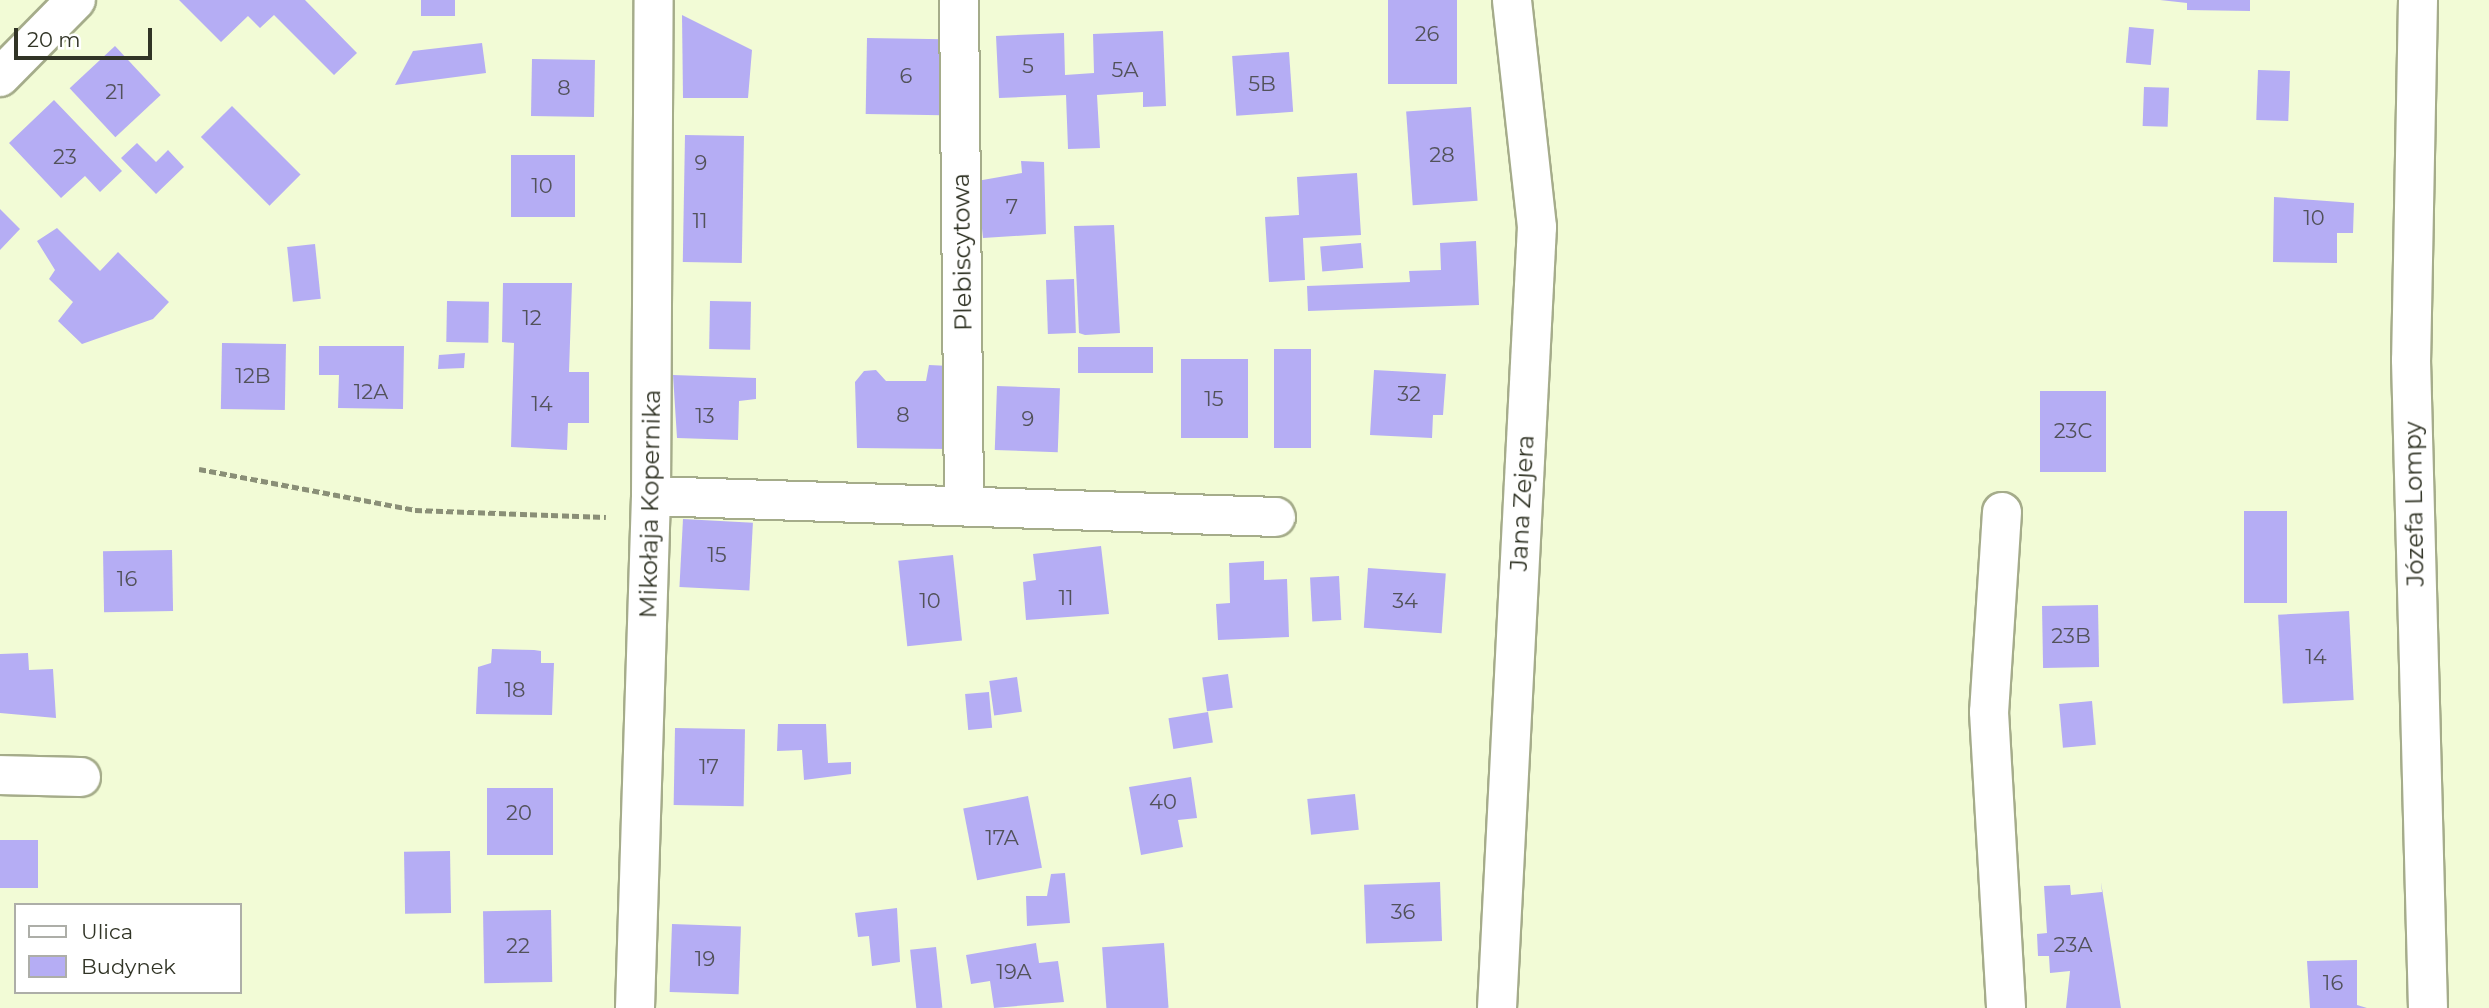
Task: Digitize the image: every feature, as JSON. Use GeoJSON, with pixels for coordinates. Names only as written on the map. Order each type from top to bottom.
{"type":"FeatureCollection","features":[{"type":"Feature","properties":{"kind":"street"},"geometry":{"type":"LineString","coordinates":[[0,77],[76,0]]}},
{"type":"Feature","properties":{"kind":"street","name":"Mikołaja Kopernika"},"geometry":{"type":"LineString","coordinates":[[635,1008],[652,496],[654,0]]}},
{"type":"Feature","properties":{"kind":"street","name":"Plebiscytowa"},"geometry":{"type":"LineString","coordinates":[[959,0],[964,504]]}},
{"type":"Feature","properties":{"kind":"street","name":"Jana Zejera"},"geometry":{"type":"LineString","coordinates":[[1497,1008],[1537,227],[1512,0]]}},
{"type":"Feature","properties":{"kind":"street","name":"Józefa Lompy"},"geometry":{"type":"LineString","coordinates":[[2417,0],[2412,360],[2428,1008]]}},
{"type":"Feature","properties":{"kind":"street"},"geometry":{"type":"LineString","coordinates":[[652,496],[964,504],[1276,517]]}},
{"type":"Feature","properties":{"kind":"street"},"geometry":{"type":"LineString","coordinates":[[2002,512],[1989,712],[2006,1008]]}},
{"type":"Feature","properties":{"kind":"street"},"geometry":{"type":"LineString","coordinates":[[0,775],[80,776]]}},
{"type":"Feature","properties":{"kind":"path"},"geometry":{"type":"LineString","coordinates":[[199,469],[415,510],[600,519],[652,496]]}},
{"type":"Feature","properties":{"kind":"building"},"geometry":{"type":"Polygon","coordinates":[[[179,0],[305,0],[357,53],[334,75],[274,15],[260,28],[248,16],[221,42],[179,0]]]}},
{"type":"Feature","properties":{"kind":"building"},"geometry":{"type":"Polygon","coordinates":[[[421,0],[455,0],[455,16],[421,16],[421,0]]]}},
{"type":"Feature","properties":{"kind":"building"},"geometry":{"type":"Polygon","coordinates":[[[1388,0],[1457,0],[1457,84],[1388,84],[1388,0]]]}},
{"type":"Feature","properties":{"kind":"building"},"geometry":{"type":"Polygon","coordinates":[[[2160,0],[2250,0],[2250,11],[2187,10],[2187,3],[2160,0]]]}},
{"type":"Feature","properties":{"kind":"building"},"geometry":{"type":"Polygon","coordinates":[[[682,15],[752,50],[748,98],[683,98],[682,15]]]}},
{"type":"Feature","properties":{"kind":"building"},"geometry":{"type":"Polygon","coordinates":[[[2129,27],[2154,29],[2151,65],[2126,63],[2129,27]]]}},
{"type":"Feature","properties":{"kind":"building"},"geometry":{"type":"Polygon","coordinates":[[[1163,31],[1166,106],[1143,107],[1143,92],[1097,95],[1100,148],[1068,149],[1066,95],[999,98],[996,36],[1064,33],[1065,75],[1094,73],[1093,34],[1163,31]]]}},
{"type":"Feature","properties":{"kind":"building"},"geometry":{"type":"Polygon","coordinates":[[[867,38],[944,39],[943,115],[866,114],[867,38]]]}},
{"type":"Feature","properties":{"kind":"building"},"geometry":{"type":"Polygon","coordinates":[[[482,43],[486,73],[395,85],[413,51],[482,43]]]}},
{"type":"Feature","properties":{"kind":"building"},"geometry":{"type":"Polygon","coordinates":[[[115,46],[161,95],[115,137],[70,88],[115,46]]]}},
{"type":"Feature","properties":{"kind":"building"},"geometry":{"type":"Polygon","coordinates":[[[1289,52],[1293,112],[1236,116],[1232,56],[1289,52]]]}},
{"type":"Feature","properties":{"kind":"building"},"geometry":{"type":"Polygon","coordinates":[[[532,59],[595,60],[594,117],[531,116],[532,59]]]}},
{"type":"Feature","properties":{"kind":"building"},"geometry":{"type":"Polygon","coordinates":[[[2258,70],[2290,71],[2288,121],[2256,120],[2258,70]]]}},
{"type":"Feature","properties":{"kind":"building"},"geometry":{"type":"Polygon","coordinates":[[[2144,87],[2169,88],[2168,127],[2143,126],[2144,87]]]}},
{"type":"Feature","properties":{"kind":"building"},"geometry":{"type":"Polygon","coordinates":[[[54,100],[122,171],[100,192],[85,176],[61,198],[9,143],[54,100]]]}},
{"type":"Feature","properties":{"kind":"building"},"geometry":{"type":"Polygon","coordinates":[[[232,106],[301,175],[269,206],[201,137],[232,106]]]}},
{"type":"Feature","properties":{"kind":"building"},"geometry":{"type":"Polygon","coordinates":[[[1471,107],[1478,201],[1413,205],[1406,112],[1471,107]]]}},
{"type":"Feature","properties":{"kind":"building"},"geometry":{"type":"Polygon","coordinates":[[[685,135],[744,136],[742,263],[683,262],[685,135]]]}},
{"type":"Feature","properties":{"kind":"building"},"geometry":{"type":"Polygon","coordinates":[[[137,143],[156,162],[168,150],[184,167],[156,194],[121,158],[137,143]]]}},
{"type":"Feature","properties":{"kind":"building"},"geometry":{"type":"Polygon","coordinates":[[[511,155],[575,155],[575,217],[511,217],[511,155]]]}},
{"type":"Feature","properties":{"kind":"building"},"geometry":{"type":"Polygon","coordinates":[[[1021,161],[1044,162],[1046,234],[983,238],[977,181],[1022,173],[1021,161]]]}},
{"type":"Feature","properties":{"kind":"building"},"geometry":{"type":"Polygon","coordinates":[[[1357,173],[1361,235],[1303,238],[1305,280],[1269,282],[1265,217],[1299,215],[1297,177],[1357,173]]]}},
{"type":"Feature","properties":{"kind":"building"},"geometry":{"type":"Polygon","coordinates":[[[2274,197],[2354,203],[2353,233],[2337,233],[2337,263],[2273,262],[2274,197]]]}},
{"type":"Feature","properties":{"kind":"building"},"geometry":{"type":"Polygon","coordinates":[[[0,209],[20,229],[0,250],[0,209]]]}},
{"type":"Feature","properties":{"kind":"building"},"geometry":{"type":"Polygon","coordinates":[[[1114,225],[1120,333],[1085,335],[1079,333],[1074,226],[1114,225]]]}},
{"type":"Feature","properties":{"kind":"building"},"geometry":{"type":"Polygon","coordinates":[[[57,228],[100,271],[118,252],[169,302],[153,319],[82,344],[58,321],[73,302],[49,279],[55,270],[37,241],[57,228]]]}},
{"type":"Feature","properties":{"kind":"building"},"geometry":{"type":"Polygon","coordinates":[[[1476,241],[1479,305],[1308,311],[1307,286],[1410,282],[1409,271],[1441,270],[1440,243],[1476,241]]]}},
{"type":"Feature","properties":{"kind":"building"},"geometry":{"type":"Polygon","coordinates":[[[1361,243],[1363,268],[1322,271],[1320,247],[1361,243]]]}},
{"type":"Feature","properties":{"kind":"building"},"geometry":{"type":"Polygon","coordinates":[[[315,244],[321,299],[293,302],[287,247],[315,244]]]}},
{"type":"Feature","properties":{"kind":"building"},"geometry":{"type":"Polygon","coordinates":[[[1074,279],[1076,333],[1048,334],[1046,280],[1074,279]]]}},
{"type":"Feature","properties":{"kind":"building"},"geometry":{"type":"Polygon","coordinates":[[[503,283],[572,283],[569,372],[589,372],[589,423],[568,423],[567,450],[511,447],[514,343],[502,342],[503,283]]]}},
{"type":"Feature","properties":{"kind":"building"},"geometry":{"type":"Polygon","coordinates":[[[447,301],[489,302],[488,343],[446,342],[447,301]]]}},
{"type":"Feature","properties":{"kind":"building"},"geometry":{"type":"Polygon","coordinates":[[[710,301],[751,302],[750,350],[709,349],[710,301]]]}},
{"type":"Feature","properties":{"kind":"building"},"geometry":{"type":"Polygon","coordinates":[[[222,343],[286,344],[285,410],[221,409],[222,343]]]}},
{"type":"Feature","properties":{"kind":"building"},"geometry":{"type":"Polygon","coordinates":[[[319,346],[404,346],[403,409],[338,408],[339,375],[319,375],[319,346]]]}},
{"type":"Feature","properties":{"kind":"building"},"geometry":{"type":"Polygon","coordinates":[[[1078,347],[1153,347],[1153,373],[1078,373],[1078,347]]]}},
{"type":"Feature","properties":{"kind":"building"},"geometry":{"type":"Polygon","coordinates":[[[1274,349],[1311,349],[1311,448],[1274,448],[1274,349]]]}},
{"type":"Feature","properties":{"kind":"building"},"geometry":{"type":"Polygon","coordinates":[[[465,353],[464,368],[438,369],[439,355],[465,353]]]}},
{"type":"Feature","properties":{"kind":"building"},"geometry":{"type":"Polygon","coordinates":[[[1181,359],[1248,359],[1248,438],[1181,438],[1181,359]]]}},
{"type":"Feature","properties":{"kind":"building"},"geometry":{"type":"Polygon","coordinates":[[[929,365],[950,366],[950,449],[857,448],[855,382],[864,371],[876,370],[886,381],[926,381],[929,365]]]}},
{"type":"Feature","properties":{"kind":"building"},"geometry":{"type":"Polygon","coordinates":[[[1374,370],[1446,374],[1443,415],[1433,415],[1432,438],[1370,435],[1374,370]]]}},
{"type":"Feature","properties":{"kind":"building"},"geometry":{"type":"Polygon","coordinates":[[[673,375],[756,378],[756,399],[739,401],[738,440],[677,438],[673,375]]]}},
{"type":"Feature","properties":{"kind":"building"},"geometry":{"type":"Polygon","coordinates":[[[997,386],[1060,388],[1058,452],[995,450],[997,386]]]}},
{"type":"Feature","properties":{"kind":"building"},"geometry":{"type":"Polygon","coordinates":[[[2040,391],[2106,391],[2106,472],[2040,472],[2040,391]]]}},
{"type":"Feature","properties":{"kind":"building"},"geometry":{"type":"Polygon","coordinates":[[[2244,511],[2287,511],[2287,603],[2244,603],[2244,511]]]}},
{"type":"Feature","properties":{"kind":"building"},"geometry":{"type":"Polygon","coordinates":[[[683,519],[753,523],[749,591],[679,587],[683,519]]]}},
{"type":"Feature","properties":{"kind":"building"},"geometry":{"type":"Polygon","coordinates":[[[1101,546],[1109,614],[1026,620],[1023,582],[1036,580],[1033,554],[1101,546]]]}},
{"type":"Feature","properties":{"kind":"building"},"geometry":{"type":"Polygon","coordinates":[[[172,550],[173,611],[104,612],[103,551],[172,550]]]}},
{"type":"Feature","properties":{"kind":"building"},"geometry":{"type":"Polygon","coordinates":[[[953,555],[962,641],[907,646],[898,561],[953,555]]]}},
{"type":"Feature","properties":{"kind":"building"},"geometry":{"type":"Polygon","coordinates":[[[1264,561],[1264,580],[1287,579],[1289,637],[1218,640],[1216,604],[1230,603],[1229,563],[1264,561]]]}},
{"type":"Feature","properties":{"kind":"building"},"geometry":{"type":"Polygon","coordinates":[[[1368,568],[1446,573],[1442,633],[1364,628],[1368,568]]]}},
{"type":"Feature","properties":{"kind":"building"},"geometry":{"type":"Polygon","coordinates":[[[1339,576],[1341,620],[1312,621],[1310,578],[1339,576]]]}},
{"type":"Feature","properties":{"kind":"building"},"geometry":{"type":"Polygon","coordinates":[[[2098,605],[2099,667],[2043,668],[2042,606],[2098,605]]]}},
{"type":"Feature","properties":{"kind":"building"},"geometry":{"type":"Polygon","coordinates":[[[2349,611],[2354,700],[2283,704],[2278,615],[2349,611]]]}},
{"type":"Feature","properties":{"kind":"building"},"geometry":{"type":"Polygon","coordinates":[[[492,649],[541,651],[541,663],[554,663],[552,715],[476,714],[478,667],[491,663],[492,649]]]}},
{"type":"Feature","properties":{"kind":"building"},"geometry":{"type":"Polygon","coordinates":[[[28,653],[29,670],[53,669],[56,718],[0,713],[0,654],[28,653]]]}},
{"type":"Feature","properties":{"kind":"building"},"geometry":{"type":"Polygon","coordinates":[[[1228,674],[1233,708],[1207,711],[1202,678],[1228,674]]]}},
{"type":"Feature","properties":{"kind":"building"},"geometry":{"type":"Polygon","coordinates":[[[1017,677],[1022,712],[994,716],[989,681],[1017,677]]]}},
{"type":"Feature","properties":{"kind":"building"},"geometry":{"type":"Polygon","coordinates":[[[989,692],[992,728],[968,730],[965,694],[989,692]]]}},
{"type":"Feature","properties":{"kind":"building"},"geometry":{"type":"Polygon","coordinates":[[[2092,701],[2096,745],[2063,748],[2059,704],[2092,701]]]}},
{"type":"Feature","properties":{"kind":"building"},"geometry":{"type":"Polygon","coordinates":[[[1208,712],[1213,743],[1173,749],[1168,718],[1208,712]]]}},
{"type":"Feature","properties":{"kind":"building"},"geometry":{"type":"Polygon","coordinates":[[[778,724],[826,724],[828,763],[851,762],[851,774],[804,780],[802,750],[777,751],[778,724]]]}},
{"type":"Feature","properties":{"kind":"building"},"geometry":{"type":"Polygon","coordinates":[[[675,728],[745,729],[744,806],[674,805],[675,728]]]}},
{"type":"Feature","properties":{"kind":"building"},"geometry":{"type":"Polygon","coordinates":[[[1191,777],[1197,818],[1178,820],[1183,847],[1141,855],[1129,787],[1191,777]]]}},
{"type":"Feature","properties":{"kind":"building"},"geometry":{"type":"Polygon","coordinates":[[[487,788],[553,788],[553,855],[487,855],[487,788]]]}},
{"type":"Feature","properties":{"kind":"building"},"geometry":{"type":"Polygon","coordinates":[[[1355,794],[1359,830],[1311,835],[1307,799],[1355,794]]]}},
{"type":"Feature","properties":{"kind":"building"},"geometry":{"type":"Polygon","coordinates":[[[1028,796],[1042,868],[977,880],[963,809],[1028,796]]]}},
{"type":"Feature","properties":{"kind":"building"},"geometry":{"type":"Polygon","coordinates":[[[0,840],[38,840],[38,888],[0,888],[0,840]]]}},
{"type":"Feature","properties":{"kind":"building"},"geometry":{"type":"Polygon","coordinates":[[[450,851],[451,913],[405,914],[404,852],[450,851]]]}},
{"type":"Feature","properties":{"kind":"building"},"geometry":{"type":"Polygon","coordinates":[[[1065,873],[1070,923],[1027,926],[1026,896],[1047,896],[1051,874],[1065,873]]]}},
{"type":"Feature","properties":{"kind":"building"},"geometry":{"type":"Polygon","coordinates":[[[1440,882],[1442,941],[1366,944],[1364,885],[1440,882]]]}},
{"type":"Feature","properties":{"kind":"building"},"geometry":{"type":"Polygon","coordinates":[[[2101,882],[2121,1008],[2066,1008],[2070,971],[2050,973],[2049,956],[2038,956],[2037,934],[2047,933],[2044,886],[2070,885],[2071,895],[2102,892],[2101,882]]]}},
{"type":"Feature","properties":{"kind":"building"},"geometry":{"type":"Polygon","coordinates":[[[897,908],[900,962],[872,966],[869,936],[858,937],[855,913],[897,908]]]}},
{"type":"Feature","properties":{"kind":"building"},"geometry":{"type":"Polygon","coordinates":[[[551,910],[552,982],[484,983],[483,911],[551,910]]]}},
{"type":"Feature","properties":{"kind":"building"},"geometry":{"type":"Polygon","coordinates":[[[672,924],[741,926],[739,994],[670,992],[672,924]]]}},
{"type":"Feature","properties":{"kind":"building"},"geometry":{"type":"Polygon","coordinates":[[[1036,943],[1039,963],[1058,961],[1064,1002],[994,1008],[990,981],[971,984],[966,955],[1036,943]]]}},
{"type":"Feature","properties":{"kind":"building"},"geometry":{"type":"Polygon","coordinates":[[[1164,943],[1169,1008],[1106,1008],[1102,947],[1164,943]]]}},
{"type":"Feature","properties":{"kind":"building"},"geometry":{"type":"Polygon","coordinates":[[[936,947],[942,1008],[916,1008],[910,950],[936,947]]]}},
{"type":"Feature","properties":{"kind":"building"},"geometry":{"type":"Polygon","coordinates":[[[2357,960],[2357,1005],[2367,1008],[2310,1008],[2307,961],[2357,960]]]}}]}
